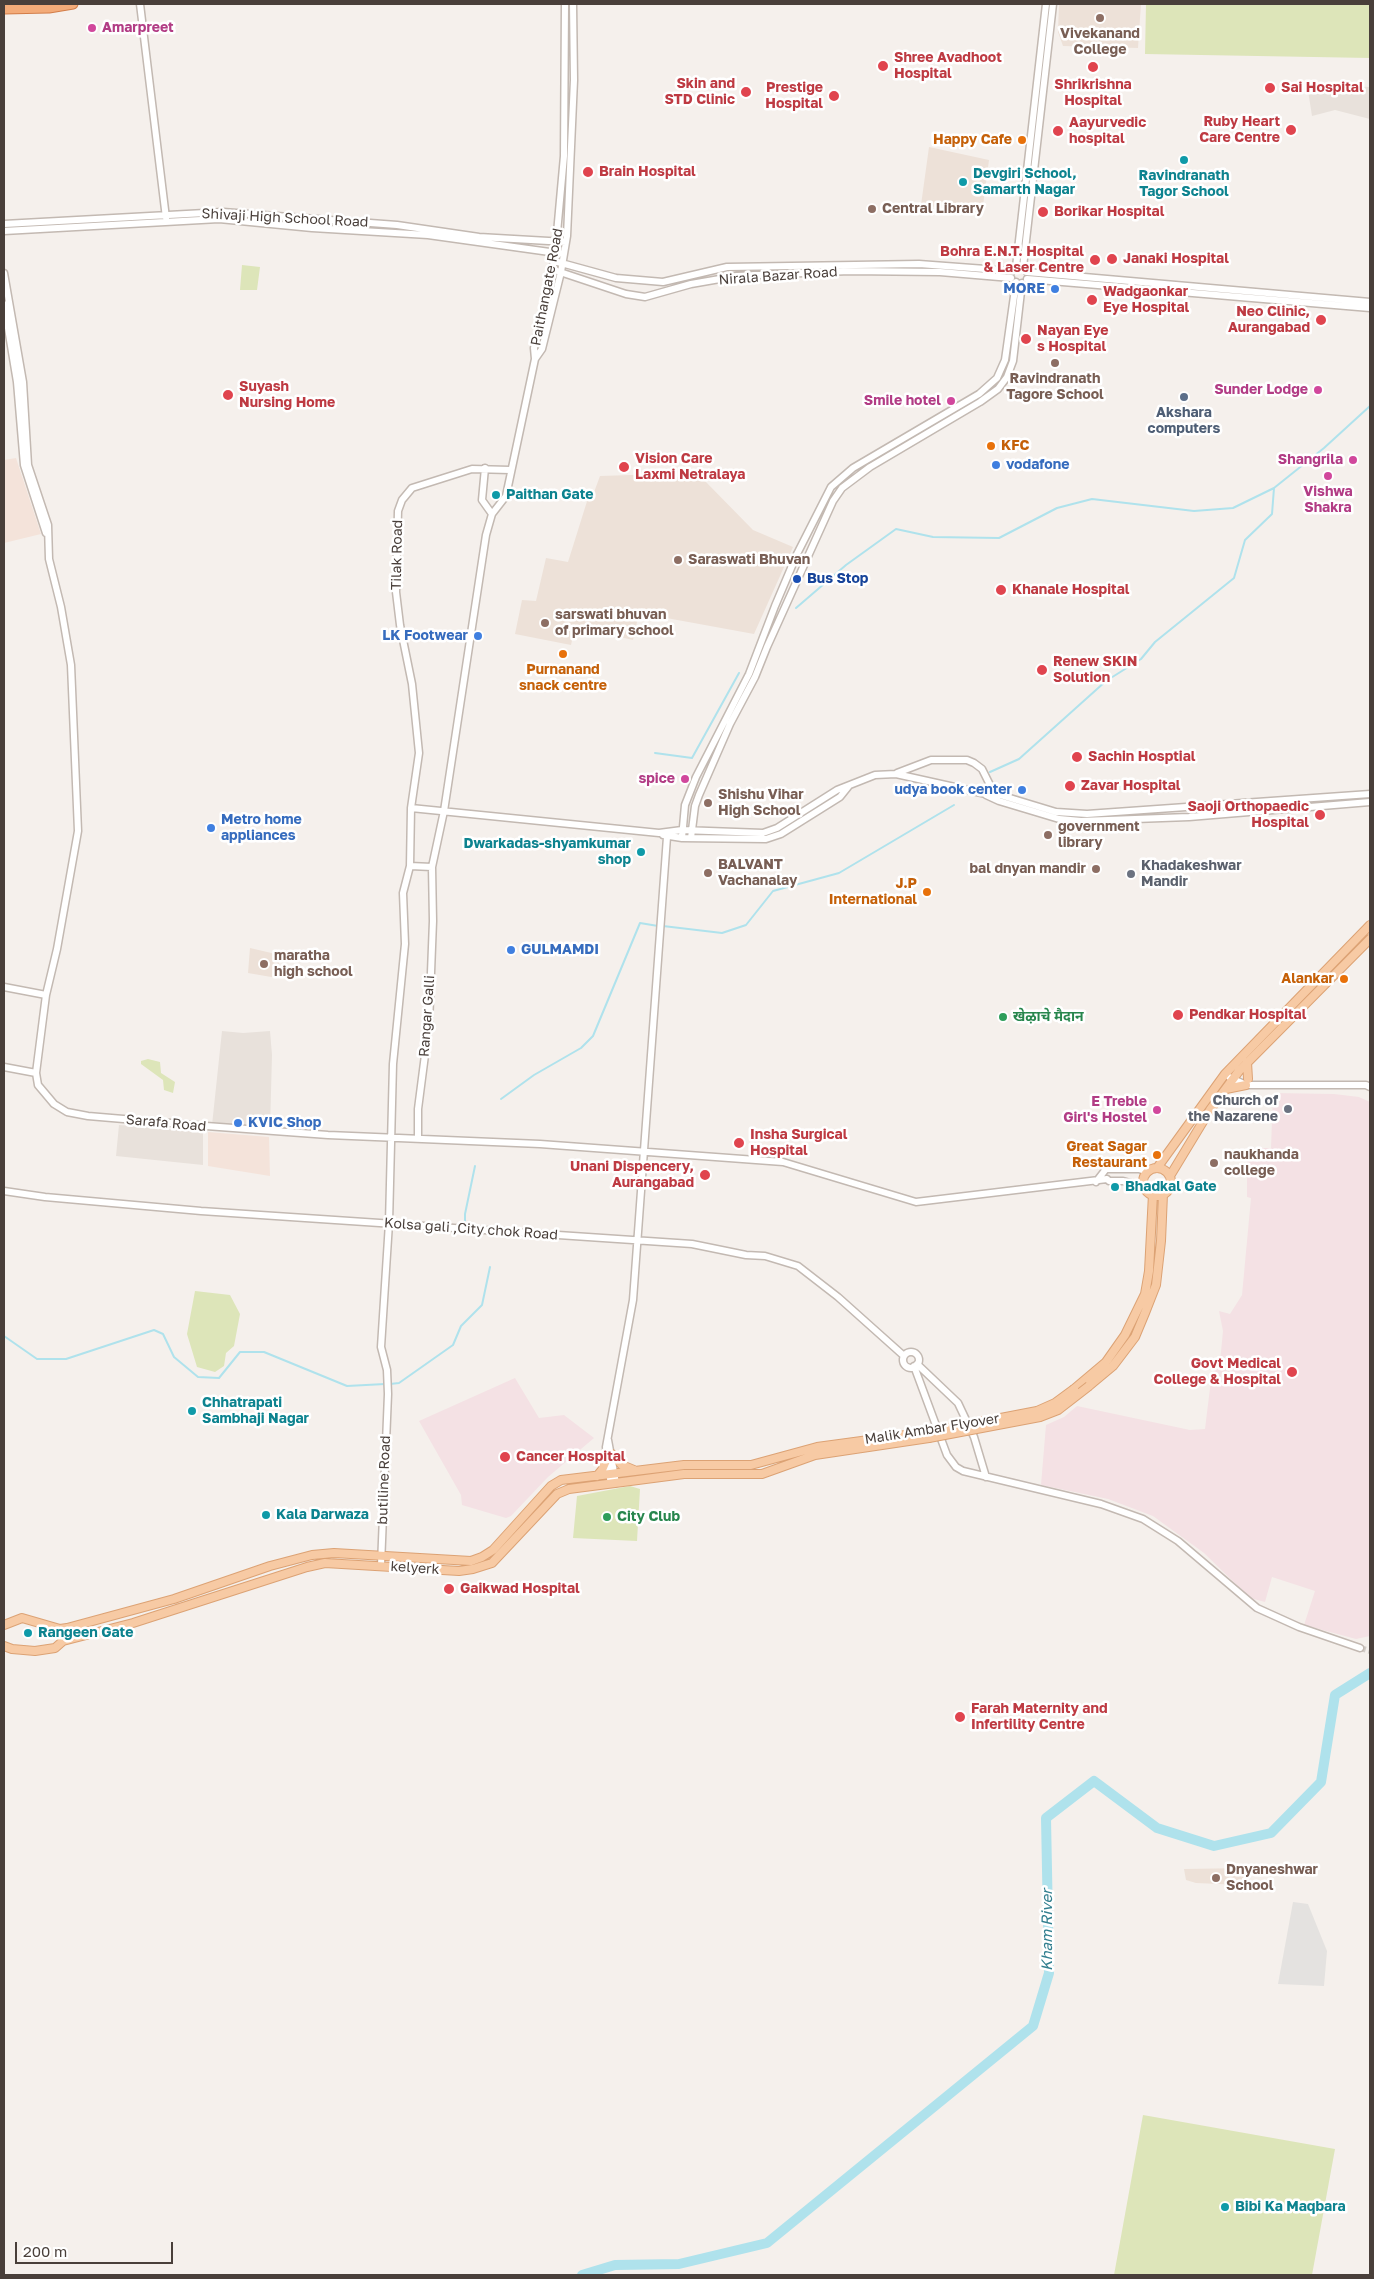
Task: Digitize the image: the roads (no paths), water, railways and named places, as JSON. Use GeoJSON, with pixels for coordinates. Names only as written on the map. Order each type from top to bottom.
{"type":"FeatureCollection","features":[{"type":"Feature","properties":{"kind":"highway"},"geometry":{"type":"LineString","coordinates":[[4,9],[49,8],[73,4]]}},
{"type":"Feature","properties":{"kind":"main road"},"geometry":{"type":"LineString","coordinates":[[1229,1077],[1226,1089],[1210,1110],[1170,1176],[1170,1186],[1163,1194],[1153,1194],[1145,1187],[1144,1179],[1148,1172],[1157,1168],[1236,1068],[1370,925]]}},
{"type":"Feature","properties":{"kind":"main road"},"geometry":{"type":"LineString","coordinates":[[1236,1068],[1247,1062],[1370,939]]}},
{"type":"Feature","properties":{"kind":"main road"},"geometry":{"type":"LineString","coordinates":[[1226,1089],[1247,1082],[1247,1062]]}},
{"type":"Feature","properties":{"kind":"main road"},"geometry":{"type":"LineString","coordinates":[[1157,1168],[1164,1170],[1170,1176]]}},
{"type":"Feature","properties":{"kind":"main road","name":"Malik Ambar Flyover"},"geometry":{"type":"LineString","coordinates":[[4,1625],[22,1618],[60,1629],[109,1618],[174,1599],[270,1566],[312,1555],[334,1553],[382,1555],[455,1561],[482,1557],[493,1550],[551,1486],[561,1480],[694,1465],[752,1465],[777,1460],[790,1454],[817,1447],[928,1432],[1037,1411],[1055,1403],[1106,1362],[1124,1335],[1145,1294],[1149,1271],[1153,1194]]}},
{"type":"Feature","properties":{"kind":"main road","name":"Malik Ambar Flyover"},"geometry":{"type":"LineString","coordinates":[[805,1458],[930,1438],[1040,1417],[1058,1410],[1113,1366],[1135,1337],[1156,1285],[1161,1241],[1163,1194]]}},
{"type":"Feature","properties":{"kind":"main road"},"geometry":{"type":"LineString","coordinates":[[597,1476],[610,1455],[622,1465],[636,1471]]}},
{"type":"Feature","properties":{"kind":"main road","name":"kelyerk"},"geometry":{"type":"LineString","coordinates":[[4,1646],[12,1649],[35,1651],[54,1648],[63,1641],[112,1629],[307,1567],[325,1563],[459,1571],[492,1563],[557,1494],[568,1489],[694,1475],[762,1474],[805,1458]]}},
{"type":"Feature","properties":{"kind":"main road"},"geometry":{"type":"LineString","coordinates":[[694,1465],[694,1475]]}},
{"type":"Feature","properties":{"kind":"main road"},"geometry":{"type":"LineString","coordinates":[[109,1618],[112,1629]]}},
{"type":"Feature","properties":{"kind":"street"},"geometry":{"type":"LineString","coordinates":[[140,4],[166,218]]}},
{"type":"Feature","properties":{"kind":"street","name":"Paithangate Road"},"geometry":{"type":"LineString","coordinates":[[535,359],[534,348],[558,241],[564,156],[565,4]]}},
{"type":"Feature","properties":{"kind":"street","name":"Paithangate Road"},"geometry":{"type":"LineString","coordinates":[[535,359],[542,349],[563,264],[566,242],[574,80],[573,4]]}},
{"type":"Feature","properties":{"kind":"street"},"geometry":{"type":"LineString","coordinates":[[692,834],[698,795],[730,724],[755,677],[833,500],[842,488],[870,467],[980,402],[998,389],[1007,377],[1013,361],[1019,275],[1046,4]]}},
{"type":"Feature","properties":{"kind":"street"},"geometry":{"type":"LineString","coordinates":[[682,834],[685,805],[696,777],[749,674],[797,554],[831,487],[853,468],[979,394],[997,378],[1006,353],[1019,275],[1053,4]]}},
{"type":"Feature","properties":{"kind":"street","name":"Shivaji High School Road"},"geometry":{"type":"LineString","coordinates":[[4,231],[223,212],[397,225],[479,237],[566,242]]}},
{"type":"Feature","properties":{"kind":"street","name":"Shivaji High School Road"},"geometry":{"type":"LineString","coordinates":[[4,224],[166,218],[218,219],[312,228],[428,235],[564,254]]}},
{"type":"Feature","properties":{"kind":"street","name":"Nirala Bazar Road"},"geometry":{"type":"LineString","coordinates":[[554,261],[616,278],[663,282],[727,267],[804,265],[919,264],[1019,275]]}},
{"type":"Feature","properties":{"kind":"street"},"geometry":{"type":"LineString","coordinates":[[804,265],[805,273]]}},
{"type":"Feature","properties":{"kind":"street","name":"Nirala Bazar Road"},"geometry":{"type":"LineString","coordinates":[[551,269],[626,294],[645,297],[691,284],[737,276],[849,271],[1019,275]]}},
{"type":"Feature","properties":{"kind":"street"},"geometry":{"type":"LineString","coordinates":[[4,273],[22,382],[28,465],[48,525],[49,558],[61,607],[71,666],[78,831],[57,949],[46,995],[36,1073],[4,1066]]}},
{"type":"Feature","properties":{"kind":"street"},"geometry":{"type":"LineString","coordinates":[[1019,275],[1370,302]]}},
{"type":"Feature","properties":{"kind":"street"},"geometry":{"type":"LineString","coordinates":[[1019,275],[1370,308]]}},
{"type":"Feature","properties":{"kind":"street"},"geometry":{"type":"LineString","coordinates":[[4,304],[17,382],[24,465],[48,536]]}},
{"type":"Feature","properties":{"kind":"street"},"geometry":{"type":"LineString","coordinates":[[485,468],[482,500],[492,514],[505,499],[535,359]]}},
{"type":"Feature","properties":{"kind":"street","name":"Tilak Road"},"geometry":{"type":"LineString","coordinates":[[392,1136],[396,1018],[405,944],[402,893],[410,866],[411,808],[419,753],[412,684],[400,625],[396,592],[398,511],[402,500],[412,488],[472,469],[510,470]]}},
{"type":"Feature","properties":{"kind":"street","name":"Rangar Galli"},"geometry":{"type":"LineString","coordinates":[[418,1137],[418,1109],[429,1024],[434,895],[432,867],[444,811],[483,552],[492,514]]}},
{"type":"Feature","properties":{"kind":"street"},"geometry":{"type":"LineString","coordinates":[[896,774],[931,760],[967,760],[982,769],[995,794]]}},
{"type":"Feature","properties":{"kind":"street"},"geometry":{"type":"LineString","coordinates":[[411,808],[692,834],[770,832],[837,790],[875,775],[896,774],[986,794],[995,794],[1056,812],[1088,814],[1370,794]]}},
{"type":"Feature","properties":{"kind":"street"},"geometry":{"type":"LineString","coordinates":[[986,794],[995,800],[1044,815],[1081,821],[1189,817],[1370,802]]}},
{"type":"Feature","properties":{"kind":"street"},"geometry":{"type":"LineString","coordinates":[[659,832],[667,837],[682,834]]}},
{"type":"Feature","properties":{"kind":"street"},"geometry":{"type":"LineString","coordinates":[[613,1483],[607,1439],[633,1300],[667,837]]}},
{"type":"Feature","properties":{"kind":"street"},"geometry":{"type":"LineString","coordinates":[[410,866],[432,867]]}},
{"type":"Feature","properties":{"kind":"street"},"geometry":{"type":"LineString","coordinates":[[4,987],[46,995]]}},
{"type":"Feature","properties":{"kind":"street"},"geometry":{"type":"LineString","coordinates":[[1236,1068],[1247,1082]]}},
{"type":"Feature","properties":{"kind":"street","name":"Sarafa Road"},"geometry":{"type":"LineString","coordinates":[[36,1073],[38,1085],[45,1095],[68,1112],[88,1116],[316,1133],[644,1150],[783,1162],[916,1202],[1096,1182],[1107,1179],[1108,1181],[1123,1181],[1145,1187]]}},
{"type":"Feature","properties":{"kind":"street"},"geometry":{"type":"LineString","coordinates":[[1229,1077],[1256,1085],[1366,1085],[1370,1087]]}},
{"type":"Feature","properties":{"kind":"street","name":"butiline Road"},"geometry":{"type":"LineString","coordinates":[[382,1566],[388,1370],[381,1347],[390,1223],[392,1136]]}},
{"type":"Feature","properties":{"kind":"street"},"geometry":{"type":"LineString","coordinates":[[1096,1182],[1106,1169],[1139,1169],[1148,1172]]}},
{"type":"Feature","properties":{"kind":"street","name":"Kolsa gali ,City chok Road"},"geometry":{"type":"LineString","coordinates":[[4,1191],[45,1197],[191,1210],[692,1244],[746,1255],[765,1256],[798,1266],[904,1356]]}},
{"type":"Feature","properties":{"kind":"street"},"geometry":{"type":"LineString","coordinates":[[986,1477],[974,1437],[958,1403],[916,1366],[909,1367],[904,1364],[904,1356],[907,1353],[914,1353],[918,1359],[916,1366],[947,1455],[956,1467],[963,1471],[986,1477],[1101,1504],[1144,1519],[1178,1542],[1257,1608],[1300,1627],[1360,1648]]}},
{"type":"Feature","properties":{"kind":"waterway"},"geometry":{"type":"LineString","coordinates":[[990,772],[1019,759],[1106,681],[1141,659],[1155,642],[1234,578],[1245,540],[1272,514],[1274,488],[1324,448],[1370,406]]}},
{"type":"Feature","properties":{"kind":"waterway"},"geometry":{"type":"LineString","coordinates":[[796,608],[846,565],[896,529],[933,537],[999,538],[1057,508],[1092,499],[1194,511],[1233,508],[1274,488]]}},
{"type":"Feature","properties":{"kind":"waterway"},"geometry":{"type":"LineString","coordinates":[[655,753],[692,758],[739,673]]}},
{"type":"Feature","properties":{"kind":"waterway"},"geometry":{"type":"LineString","coordinates":[[663,926],[722,933],[746,925],[773,891],[839,873],[954,805]]}},
{"type":"Feature","properties":{"kind":"waterway"},"geometry":{"type":"LineString","coordinates":[[501,1099],[534,1075],[581,1048],[593,1036],[640,923],[658,926]]}},
{"type":"Feature","properties":{"kind":"waterway"},"geometry":{"type":"LineString","coordinates":[[465,1223],[465,1214],[475,1166]]}},
{"type":"Feature","properties":{"kind":"waterway"},"geometry":{"type":"LineString","coordinates":[[390,1384],[399,1383],[453,1345],[461,1326],[482,1305],[490,1267]]}},
{"type":"Feature","properties":{"kind":"waterway"},"geometry":{"type":"LineString","coordinates":[[4,1336],[37,1359],[66,1359],[154,1330],[163,1334],[174,1357],[198,1377],[219,1378],[240,1352],[264,1352],[347,1386],[385,1384]]}},
{"type":"Feature","properties":{"kind":"waterway","name":"Kham River"},"geometry":{"type":"LineString","coordinates":[[582,2275],[615,2265],[679,2264],[767,2243],[1033,2026],[1049,1973],[1046,1818],[1094,1781],[1157,1828],[1214,1846],[1271,1833],[1321,1782],[1335,1695],[1370,1673]]}},
{"type":"Feature","properties":{"kind":"tunnel"},"geometry":{"type":"LineString","coordinates":[[1360,1648],[1370,1651]]}},
{"type":"Feature","properties":{"kind":"place","name":"Vivekanand College"},"geometry":{"type":"Point","coordinates":[1100,18]}},
{"type":"Feature","properties":{"kind":"place","name":"Amarpreet"},"geometry":{"type":"Point","coordinates":[92,28]}},
{"type":"Feature","properties":{"kind":"place","name":"Shree Avadhoot Hospital"},"geometry":{"type":"Point","coordinates":[883,66]}},
{"type":"Feature","properties":{"kind":"place","name":"Shrikrishna Hospital"},"geometry":{"type":"Point","coordinates":[1093,67]}},
{"type":"Feature","properties":{"kind":"place","name":"Sai Hospital"},"geometry":{"type":"Point","coordinates":[1270,88]}},
{"type":"Feature","properties":{"kind":"place","name":"Skin and STD Clinic"},"geometry":{"type":"Point","coordinates":[746,92]}},
{"type":"Feature","properties":{"kind":"place","name":"Prestige Hospital"},"geometry":{"type":"Point","coordinates":[834,96]}},
{"type":"Feature","properties":{"kind":"place","name":"Ruby Heart Care Centre"},"geometry":{"type":"Point","coordinates":[1291,130]}},
{"type":"Feature","properties":{"kind":"place","name":"Aayurvedic hospital"},"geometry":{"type":"Point","coordinates":[1058,131]}},
{"type":"Feature","properties":{"kind":"place","name":"Happy Cafe"},"geometry":{"type":"Point","coordinates":[1022,140]}},
{"type":"Feature","properties":{"kind":"place","name":"Ravindranath Tagor School"},"geometry":{"type":"Point","coordinates":[1184,160]}},
{"type":"Feature","properties":{"kind":"place","name":"Brain Hospital"},"geometry":{"type":"Point","coordinates":[588,172]}},
{"type":"Feature","properties":{"kind":"place","name":"Devgiri School, Samarth Nagar"},"geometry":{"type":"Point","coordinates":[963,182]}},
{"type":"Feature","properties":{"kind":"place","name":"Central Library"},"geometry":{"type":"Point","coordinates":[872,209]}},
{"type":"Feature","properties":{"kind":"place","name":"Borikar Hospital"},"geometry":{"type":"Point","coordinates":[1043,212]}},
{"type":"Feature","properties":{"kind":"place","name":"Janaki Hospital"},"geometry":{"type":"Point","coordinates":[1112,259]}},
{"type":"Feature","properties":{"kind":"place","name":"Bohra E.N.T. Hospital & Laser Centre"},"geometry":{"type":"Point","coordinates":[1095,260]}},
{"type":"Feature","properties":{"kind":"place","name":"MORE"},"geometry":{"type":"Point","coordinates":[1055,289]}},
{"type":"Feature","properties":{"kind":"place","name":"Wadgaonkar Eye Hospital"},"geometry":{"type":"Point","coordinates":[1092,300]}},
{"type":"Feature","properties":{"kind":"place","name":"Neo Clinic, Aurangabad"},"geometry":{"type":"Point","coordinates":[1321,320]}},
{"type":"Feature","properties":{"kind":"place","name":"Nayan Eye s Hospital"},"geometry":{"type":"Point","coordinates":[1026,339]}},
{"type":"Feature","properties":{"kind":"place","name":"Ravindranath Tagore School"},"geometry":{"type":"Point","coordinates":[1055,363]}},
{"type":"Feature","properties":{"kind":"place","name":"Sunder Lodge"},"geometry":{"type":"Point","coordinates":[1318,390]}},
{"type":"Feature","properties":{"kind":"place","name":"Suyash Nursing Home"},"geometry":{"type":"Point","coordinates":[228,395]}},
{"type":"Feature","properties":{"kind":"place","name":"Akshara computers"},"geometry":{"type":"Point","coordinates":[1184,397]}},
{"type":"Feature","properties":{"kind":"place","name":"Smile hotel"},"geometry":{"type":"Point","coordinates":[951,401]}},
{"type":"Feature","properties":{"kind":"place","name":"KFC"},"geometry":{"type":"Point","coordinates":[991,446]}},
{"type":"Feature","properties":{"kind":"place","name":"Shangrila"},"geometry":{"type":"Point","coordinates":[1353,460]}},
{"type":"Feature","properties":{"kind":"place","name":"vodafone"},"geometry":{"type":"Point","coordinates":[996,465]}},
{"type":"Feature","properties":{"kind":"place","name":"Vision Care Laxmi Netralaya"},"geometry":{"type":"Point","coordinates":[624,467]}},
{"type":"Feature","properties":{"kind":"place","name":"Vishwa Shakra"},"geometry":{"type":"Point","coordinates":[1328,476]}},
{"type":"Feature","properties":{"kind":"place","name":"Paithan Gate"},"geometry":{"type":"Point","coordinates":[496,495]}},
{"type":"Feature","properties":{"kind":"place","name":"Saraswati Bhuvan"},"geometry":{"type":"Point","coordinates":[678,560]}},
{"type":"Feature","properties":{"kind":"place","name":"Bus Stop"},"geometry":{"type":"Point","coordinates":[797,579]}},
{"type":"Feature","properties":{"kind":"place","name":"Khanale Hospital"},"geometry":{"type":"Point","coordinates":[1001,590]}},
{"type":"Feature","properties":{"kind":"place","name":"sarswati bhuvan of primary school"},"geometry":{"type":"Point","coordinates":[545,623]}},
{"type":"Feature","properties":{"kind":"place","name":"LK Footwear"},"geometry":{"type":"Point","coordinates":[478,636]}},
{"type":"Feature","properties":{"kind":"place","name":"Purnanand snack centre"},"geometry":{"type":"Point","coordinates":[563,654]}},
{"type":"Feature","properties":{"kind":"place","name":"Renew SKIN Solution"},"geometry":{"type":"Point","coordinates":[1042,670]}},
{"type":"Feature","properties":{"kind":"place","name":"Sachin Hosptial"},"geometry":{"type":"Point","coordinates":[1077,757]}},
{"type":"Feature","properties":{"kind":"place","name":"spice"},"geometry":{"type":"Point","coordinates":[685,779]}},
{"type":"Feature","properties":{"kind":"place","name":"Zavar Hospital"},"geometry":{"type":"Point","coordinates":[1070,786]}},
{"type":"Feature","properties":{"kind":"place","name":"udya book center"},"geometry":{"type":"Point","coordinates":[1022,790]}},
{"type":"Feature","properties":{"kind":"place","name":"Shishu Vihar High School"},"geometry":{"type":"Point","coordinates":[708,803]}},
{"type":"Feature","properties":{"kind":"place","name":"Saoji Orthopaedic Hospital"},"geometry":{"type":"Point","coordinates":[1320,815]}},
{"type":"Feature","properties":{"kind":"place","name":"Metro home appliances"},"geometry":{"type":"Point","coordinates":[211,828]}},
{"type":"Feature","properties":{"kind":"place","name":"government library"},"geometry":{"type":"Point","coordinates":[1048,835]}},
{"type":"Feature","properties":{"kind":"place","name":"Dwarkadas-shyamkumar shop"},"geometry":{"type":"Point","coordinates":[641,852]}},
{"type":"Feature","properties":{"kind":"place","name":"bal dnyan mandir"},"geometry":{"type":"Point","coordinates":[1096,869]}},
{"type":"Feature","properties":{"kind":"place","name":"BALVANT Vachanalay"},"geometry":{"type":"Point","coordinates":[708,873]}},
{"type":"Feature","properties":{"kind":"place","name":"Khadakeshwar Mandir"},"geometry":{"type":"Point","coordinates":[1131,874]}},
{"type":"Feature","properties":{"kind":"place","name":"J.P International"},"geometry":{"type":"Point","coordinates":[927,892]}},
{"type":"Feature","properties":{"kind":"place","name":"GULMAMDI"},"geometry":{"type":"Point","coordinates":[511,950]}},
{"type":"Feature","properties":{"kind":"place","name":"maratha high school"},"geometry":{"type":"Point","coordinates":[264,964]}},
{"type":"Feature","properties":{"kind":"place","name":"Alankar"},"geometry":{"type":"Point","coordinates":[1344,979]}},
{"type":"Feature","properties":{"kind":"place","name":"Pendkar Hospital"},"geometry":{"type":"Point","coordinates":[1178,1015]}},
{"type":"Feature","properties":{"kind":"place","name":"खेऴाचे मैदान"},"geometry":{"type":"Point","coordinates":[1003,1017]}},
{"type":"Feature","properties":{"kind":"place","name":"Church of the Nazarene"},"geometry":{"type":"Point","coordinates":[1288,1109]}},
{"type":"Feature","properties":{"kind":"place","name":"E Treble Girl's Hostel"},"geometry":{"type":"Point","coordinates":[1157,1110]}},
{"type":"Feature","properties":{"kind":"place","name":"KVIC Shop"},"geometry":{"type":"Point","coordinates":[238,1123]}},
{"type":"Feature","properties":{"kind":"place","name":"Insha Surgical Hospital"},"geometry":{"type":"Point","coordinates":[739,1143]}},
{"type":"Feature","properties":{"kind":"place","name":"Great Sagar Restaurant"},"geometry":{"type":"Point","coordinates":[1157,1155]}},
{"type":"Feature","properties":{"kind":"place","name":"naukhanda college"},"geometry":{"type":"Point","coordinates":[1214,1163]}},
{"type":"Feature","properties":{"kind":"place","name":"Unani Dispencery, Aurangabad"},"geometry":{"type":"Point","coordinates":[705,1175]}},
{"type":"Feature","properties":{"kind":"place","name":"Bhadkal Gate"},"geometry":{"type":"Point","coordinates":[1115,1187]}},
{"type":"Feature","properties":{"kind":"place","name":"Govt Medical College & Hospital"},"geometry":{"type":"Point","coordinates":[1292,1372]}},
{"type":"Feature","properties":{"kind":"place","name":"Chhatrapati Sambhaji Nagar"},"geometry":{"type":"Point","coordinates":[192,1411]}},
{"type":"Feature","properties":{"kind":"place","name":"Cancer Hospital"},"geometry":{"type":"Point","coordinates":[505,1457]}},
{"type":"Feature","properties":{"kind":"place","name":"Kala Darwaza"},"geometry":{"type":"Point","coordinates":[266,1515]}},
{"type":"Feature","properties":{"kind":"place","name":"City Club"},"geometry":{"type":"Point","coordinates":[607,1517]}},
{"type":"Feature","properties":{"kind":"place","name":"Gaikwad Hospital"},"geometry":{"type":"Point","coordinates":[449,1589]}},
{"type":"Feature","properties":{"kind":"place","name":"Rangeen Gate"},"geometry":{"type":"Point","coordinates":[28,1633]}},
{"type":"Feature","properties":{"kind":"place","name":"Farah Maternity and Infertility Centre"},"geometry":{"type":"Point","coordinates":[960,1717]}},
{"type":"Feature","properties":{"kind":"place","name":"Dnyaneshwar School"},"geometry":{"type":"Point","coordinates":[1216,1878]}},
{"type":"Feature","properties":{"kind":"place","name":"Bibi Ka Maqbara"},"geometry":{"type":"Point","coordinates":[1225,2207]}}]}
